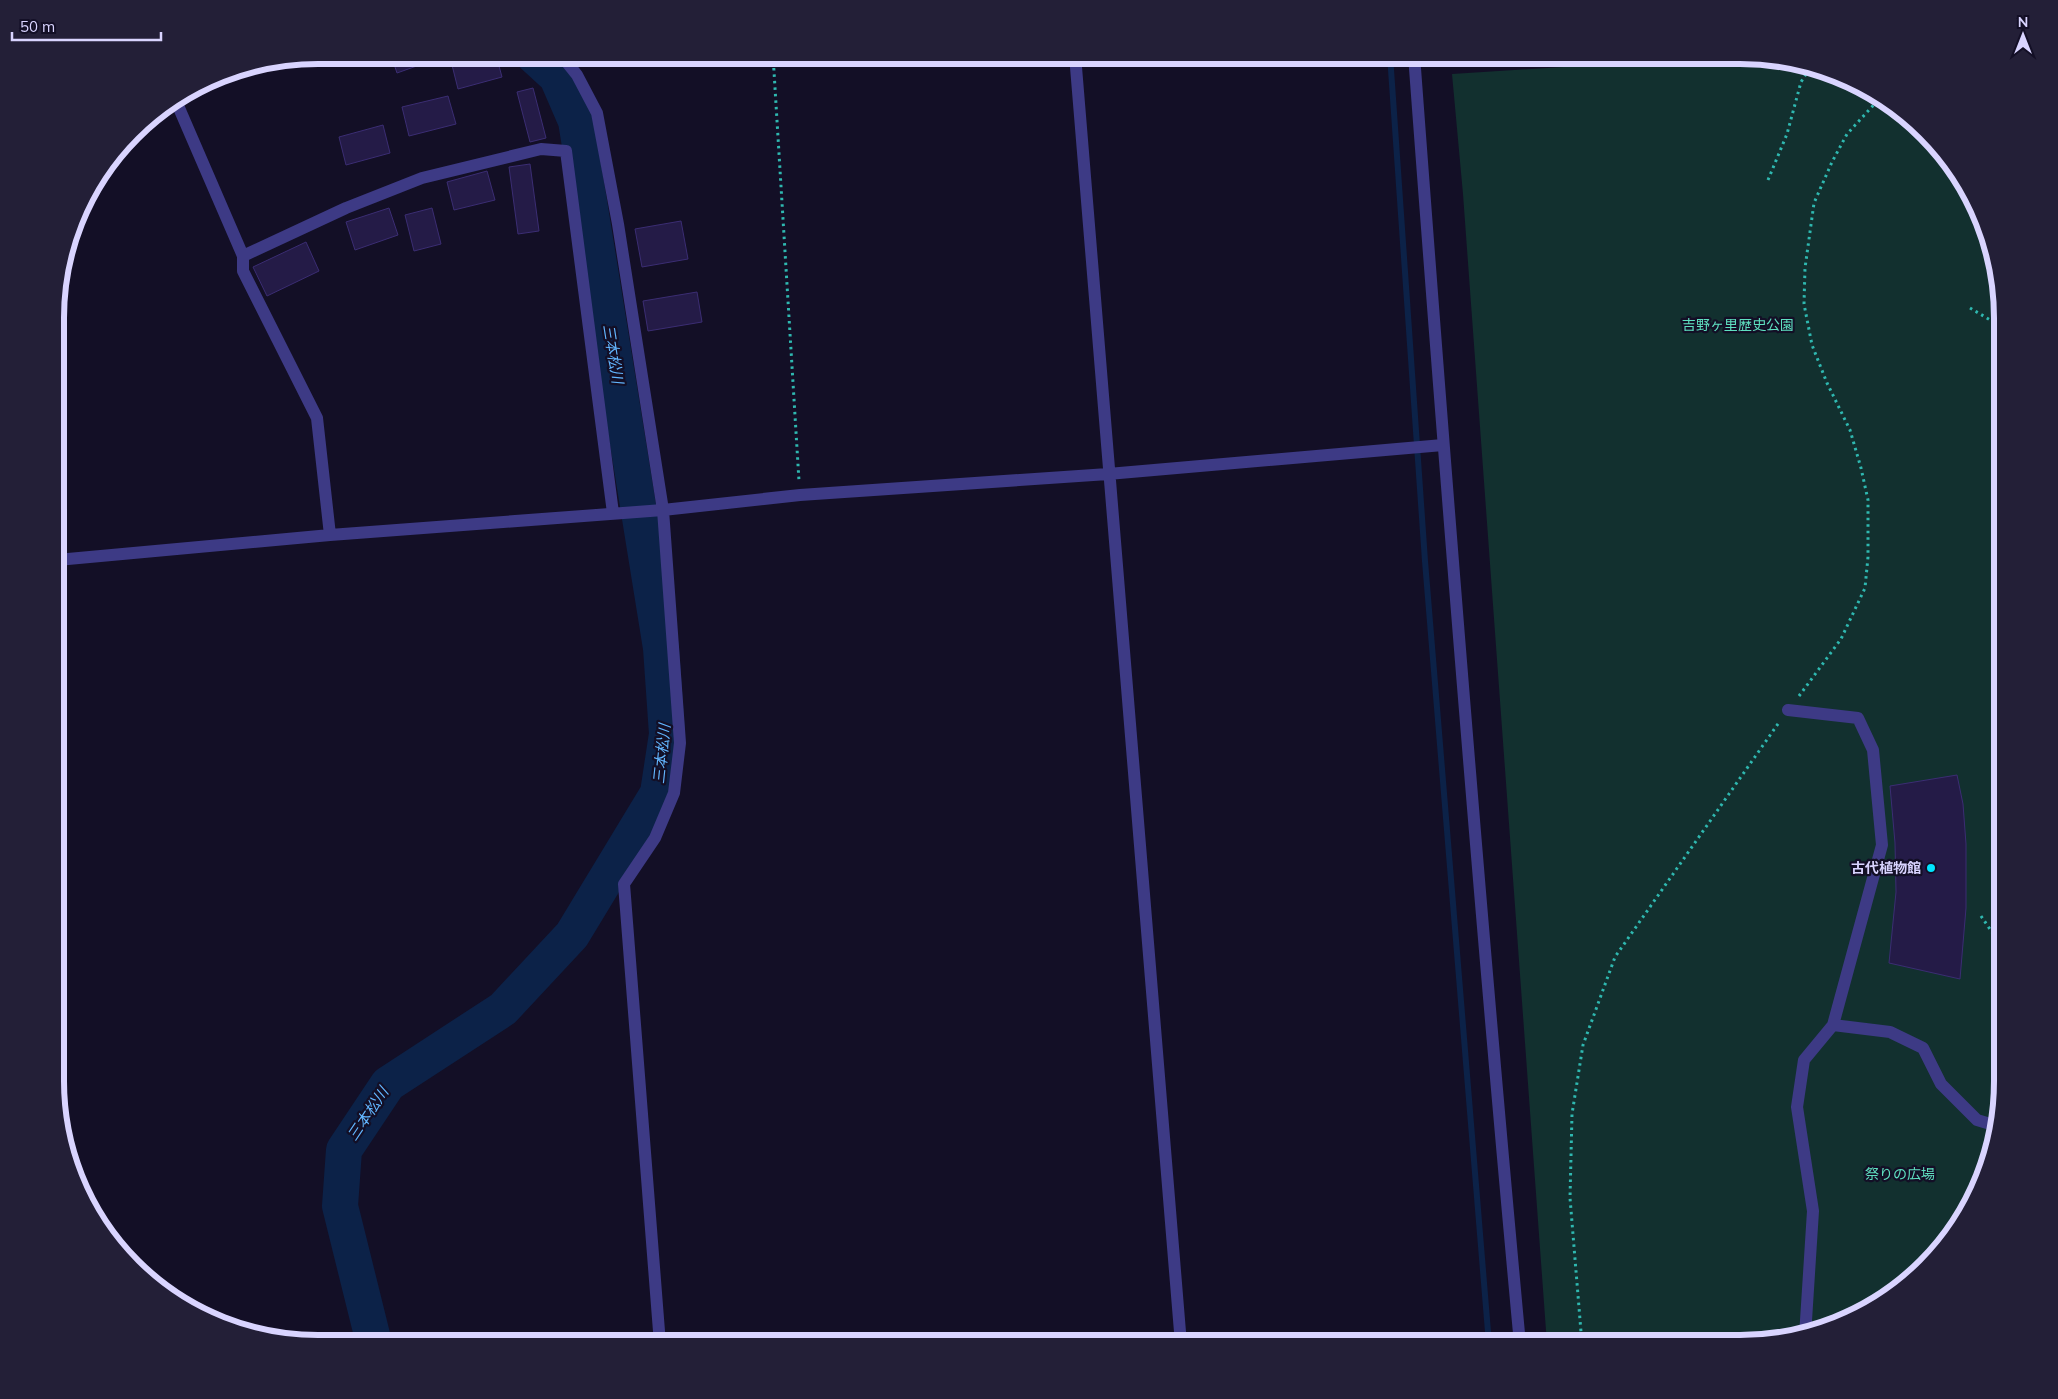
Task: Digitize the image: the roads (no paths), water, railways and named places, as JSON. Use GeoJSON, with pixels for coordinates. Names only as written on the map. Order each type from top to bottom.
{"type":"FeatureCollection","features":[{"type":"Feature","properties":{"kind":"street"},"geometry":{"type":"LineString","coordinates":[[568,64],[577,75],[597,113],[618,224],[663,510],[680,743],[674,793],[655,838],[624,884],[659,1335]]}},
{"type":"Feature","properties":{"kind":"street"},"geometry":{"type":"LineString","coordinates":[[1076,64],[1180,1335]]}},
{"type":"Feature","properties":{"kind":"street"},"geometry":{"type":"LineString","coordinates":[[1415,64],[1443,445],[1490,1018],[1519,1335]]}},
{"type":"Feature","properties":{"kind":"street"},"geometry":{"type":"LineString","coordinates":[[178,106],[243,256],[243,271],[317,418],[330,535]]}},
{"type":"Feature","properties":{"kind":"street"},"geometry":{"type":"LineString","coordinates":[[243,256],[346,208],[422,178],[541,149],[566,151],[613,513]]}},
{"type":"Feature","properties":{"kind":"street"},"geometry":{"type":"LineString","coordinates":[[64,559],[330,535],[663,510],[800,496],[1108,474],[1443,445]]}},
{"type":"Feature","properties":{"kind":"street"},"geometry":{"type":"LineString","coordinates":[[1788,710],[1858,718],[1873,750],[1882,845],[1833,1025],[1804,1060],[1797,1107],[1813,1211],[1806,1327]]}},
{"type":"Feature","properties":{"kind":"street"},"geometry":{"type":"LineString","coordinates":[[1833,1025],[1890,1032],[1923,1048],[1941,1084],[1977,1120],[1990,1124]]}},
{"type":"Feature","properties":{"kind":"waterway","name":"三本松川"},"geometry":{"type":"LineString","coordinates":[[372,1335],[340,1206],[344,1150],[388,1084],[503,1009],[572,935],[658,793],[667,734],[661,648],[576,121],[557,77],[543,64]]}},
{"type":"Feature","properties":{"kind":"waterway"},"geometry":{"type":"LineString","coordinates":[[1391,64],[1425,561],[1488,1335]]}},
{"type":"Feature","properties":{"kind":"place","name":"古代植物館"},"geometry":{"type":"Point","coordinates":[1931,868]}},
{"type":"Feature","properties":{"kind":"park label","name":"吉野ヶ里歴史公園"},"geometry":{"type":"Point","coordinates":[1738,325]}},
{"type":"Feature","properties":{"kind":"park label","name":"祭りの広場"},"geometry":{"type":"Point","coordinates":[1900,1174]}}]}
